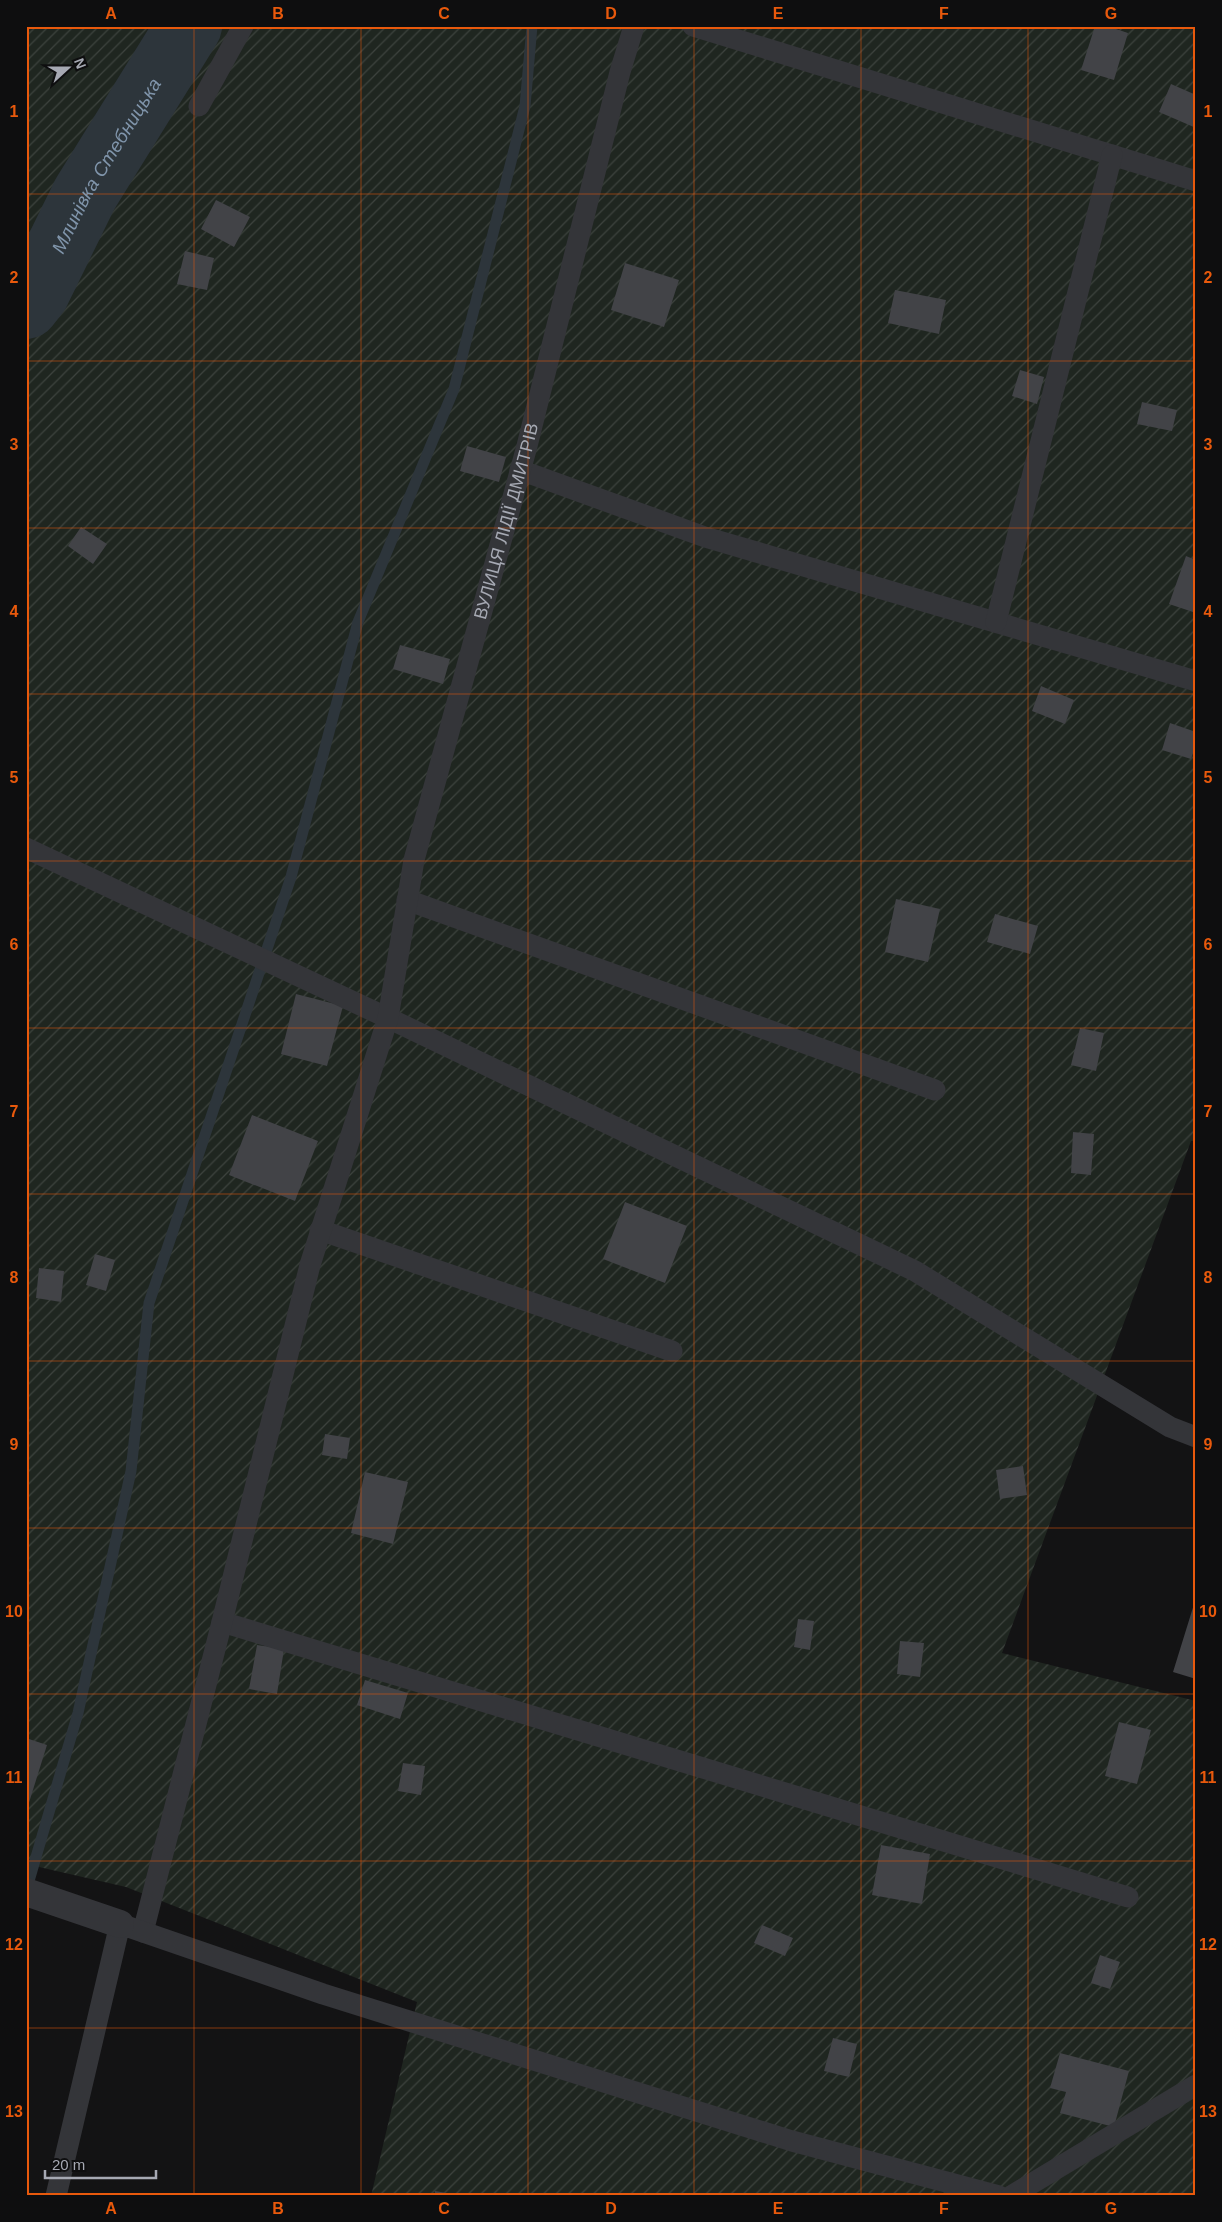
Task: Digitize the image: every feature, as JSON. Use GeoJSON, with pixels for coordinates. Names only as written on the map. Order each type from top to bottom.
{"type":"FeatureCollection","features":[{"type":"Feature","properties":{"kind":"street"},"geometry":{"type":"LineString","coordinates":[[26,1892],[132,1928]]}},
{"type":"Feature","properties":{"kind":"lane"},"geometry":{"type":"LineString","coordinates":[[199,106],[243,26]]}},
{"type":"Feature","properties":{"kind":"lane","name":"ВУЛИЦЯ ЛІДІЇ ДМИТРІВ"},"geometry":{"type":"LineString","coordinates":[[56,2196],[222,1622],[310,1265],[388,1018],[414,860],[520,470],[620,72],[634,26]]}},
{"type":"Feature","properties":{"kind":"lane"},"geometry":{"type":"LineString","coordinates":[[693,26],[1196,181]]}},
{"type":"Feature","properties":{"kind":"lane"},"geometry":{"type":"LineString","coordinates":[[996,622],[1112,155]]}},
{"type":"Feature","properties":{"kind":"lane"},"geometry":{"type":"LineString","coordinates":[[520,470],[705,537],[1196,681]]}},
{"type":"Feature","properties":{"kind":"lane"},"geometry":{"type":"LineString","coordinates":[[26,848],[388,1018],[915,1271],[1170,1427],[1196,1437]]}},
{"type":"Feature","properties":{"kind":"lane"},"geometry":{"type":"LineString","coordinates":[[407,900],[936,1090]]}},
{"type":"Feature","properties":{"kind":"lane"},"geometry":{"type":"LineString","coordinates":[[320,1230],[672,1351]]}},
{"type":"Feature","properties":{"kind":"lane"},"geometry":{"type":"LineString","coordinates":[[222,1622],[1128,1896]]}},
{"type":"Feature","properties":{"kind":"lane"},"geometry":{"type":"LineString","coordinates":[[132,1928],[323,1994],[773,2135],[999,2196]]}},
{"type":"Feature","properties":{"kind":"lane"},"geometry":{"type":"LineString","coordinates":[[1011,2196],[1196,2085]]}},
{"type":"Feature","properties":{"kind":"shaded area"},"geometry":{"type":"Polygon","coordinates":[[[26,26],[1196,26],[1196,1141],[1191,1141],[1002,1653],[1196,1701],[1196,2196],[371,2196],[417,2002],[126,1887],[26,1864],[26,26]]]}},
{"type":"Feature","properties":{"kind":"building"},"geometry":{"type":"Polygon","coordinates":[[[1095,26],[1107,26],[1128,33],[1114,80],[1081,70],[1095,26]]]}},
{"type":"Feature","properties":{"kind":"building"},"geometry":{"type":"Polygon","coordinates":[[[1171,84],[1196,95],[1196,128],[1159,112],[1171,84]]]}},
{"type":"Feature","properties":{"kind":"building"},"geometry":{"type":"Polygon","coordinates":[[[216,200],[250,217],[234,247],[201,229],[216,200]]]}},
{"type":"Feature","properties":{"kind":"building"},"geometry":{"type":"Polygon","coordinates":[[[185,251],[214,258],[207,290],[177,284],[185,251]]]}},
{"type":"Feature","properties":{"kind":"building"},"geometry":{"type":"Polygon","coordinates":[[[625,263],[679,280],[664,327],[611,310],[625,263]]]}},
{"type":"Feature","properties":{"kind":"building"},"geometry":{"type":"Polygon","coordinates":[[[895,290],[946,300],[939,334],[888,323],[895,290]]]}},
{"type":"Feature","properties":{"kind":"building"},"geometry":{"type":"Polygon","coordinates":[[[1020,370],[1044,377],[1037,404],[1012,396],[1020,370]]]}},
{"type":"Feature","properties":{"kind":"building"},"geometry":{"type":"Polygon","coordinates":[[[1142,402],[1177,410],[1172,431],[1137,424],[1142,402]]]}},
{"type":"Feature","properties":{"kind":"building"},"geometry":{"type":"Polygon","coordinates":[[[467,446],[506,457],[499,482],[460,471],[467,446]]]}},
{"type":"Feature","properties":{"kind":"building"},"geometry":{"type":"Polygon","coordinates":[[[81,527],[107,544],[93,564],[68,546],[81,527]]]}},
{"type":"Feature","properties":{"kind":"building"},"geometry":{"type":"Polygon","coordinates":[[[1186,556],[1196,560],[1196,613],[1169,604],[1186,556]]]}},
{"type":"Feature","properties":{"kind":"building"},"geometry":{"type":"Polygon","coordinates":[[[400,645],[450,659],[443,684],[393,669],[400,645]]]}},
{"type":"Feature","properties":{"kind":"building"},"geometry":{"type":"Polygon","coordinates":[[[1041,686],[1074,700],[1065,724],[1032,711],[1041,686]]]}},
{"type":"Feature","properties":{"kind":"building"},"geometry":{"type":"Polygon","coordinates":[[[1170,723],[1196,732],[1196,745],[1191,759],[1162,750],[1170,723]]]}},
{"type":"Feature","properties":{"kind":"building"},"geometry":{"type":"Polygon","coordinates":[[[896,899],[940,909],[928,962],[885,952],[896,899]]]}},
{"type":"Feature","properties":{"kind":"building"},"geometry":{"type":"Polygon","coordinates":[[[995,914],[1038,926],[1030,954],[987,942],[995,914]]]}},
{"type":"Feature","properties":{"kind":"building"},"geometry":{"type":"Polygon","coordinates":[[[296,994],[343,1006],[327,1066],[281,1054],[296,994]]]}},
{"type":"Feature","properties":{"kind":"building"},"geometry":{"type":"Polygon","coordinates":[[[1080,1028],[1104,1033],[1096,1071],[1071,1065],[1080,1028]]]}},
{"type":"Feature","properties":{"kind":"building"},"geometry":{"type":"Polygon","coordinates":[[[252,1115],[318,1141],[295,1201],[229,1175],[252,1115]]]}},
{"type":"Feature","properties":{"kind":"building"},"geometry":{"type":"Polygon","coordinates":[[[1073,1132],[1094,1134],[1091,1175],[1071,1173],[1073,1132]]]}},
{"type":"Feature","properties":{"kind":"building"},"geometry":{"type":"Polygon","coordinates":[[[625,1202],[687,1226],[665,1283],[603,1259],[625,1202]]]}},
{"type":"Feature","properties":{"kind":"building"},"geometry":{"type":"Polygon","coordinates":[[[95,1254],[115,1260],[106,1291],[86,1285],[95,1254]]]}},
{"type":"Feature","properties":{"kind":"building"},"geometry":{"type":"Polygon","coordinates":[[[39,1268],[64,1271],[61,1302],[36,1298],[39,1268]]]}},
{"type":"Feature","properties":{"kind":"building"},"geometry":{"type":"Polygon","coordinates":[[[325,1434],[350,1438],[347,1459],[322,1455],[325,1434]]]}},
{"type":"Feature","properties":{"kind":"building"},"geometry":{"type":"Polygon","coordinates":[[[1023,1466],[1027,1495],[1000,1499],[996,1470],[1023,1466]]]}},
{"type":"Feature","properties":{"kind":"building"},"geometry":{"type":"Polygon","coordinates":[[[365,1472],[408,1482],[393,1544],[351,1533],[365,1472]]]}},
{"type":"Feature","properties":{"kind":"building"},"geometry":{"type":"Polygon","coordinates":[[[1196,1601],[1196,1679],[1173,1672],[1196,1601]]]}},
{"type":"Feature","properties":{"kind":"building"},"geometry":{"type":"Polygon","coordinates":[[[798,1619],[814,1621],[810,1650],[794,1647],[798,1619]]]}},
{"type":"Feature","properties":{"kind":"building"},"geometry":{"type":"Polygon","coordinates":[[[900,1641],[924,1643],[920,1677],[897,1674],[900,1641]]]}},
{"type":"Feature","properties":{"kind":"building"},"geometry":{"type":"Polygon","coordinates":[[[257,1645],[284,1649],[277,1694],[249,1689],[257,1645]]]}},
{"type":"Feature","properties":{"kind":"building"},"geometry":{"type":"Polygon","coordinates":[[[365,1680],[408,1693],[400,1719],[357,1705],[365,1680]]]}},
{"type":"Feature","properties":{"kind":"building"},"geometry":{"type":"Polygon","coordinates":[[[1119,1722],[1151,1730],[1137,1784],[1105,1776],[1119,1722]]]}},
{"type":"Feature","properties":{"kind":"building"},"geometry":{"type":"Polygon","coordinates":[[[26,1738],[47,1745],[27,1809],[26,1809],[26,1738]]]}},
{"type":"Feature","properties":{"kind":"building"},"geometry":{"type":"Polygon","coordinates":[[[403,1763],[425,1766],[421,1795],[398,1791],[403,1763]]]}},
{"type":"Feature","properties":{"kind":"building"},"geometry":{"type":"Polygon","coordinates":[[[881,1845],[930,1854],[922,1904],[872,1895],[881,1845]]]}},
{"type":"Feature","properties":{"kind":"building"},"geometry":{"type":"Polygon","coordinates":[[[762,1925],[793,1938],[785,1956],[754,1943],[762,1925]]]}},
{"type":"Feature","properties":{"kind":"building"},"geometry":{"type":"Polygon","coordinates":[[[1100,1955],[1120,1962],[1110,1989],[1091,1983],[1100,1955]]]}},
{"type":"Feature","properties":{"kind":"building"},"geometry":{"type":"Polygon","coordinates":[[[833,2038],[857,2044],[849,2077],[824,2071],[833,2038]]]}},
{"type":"Feature","properties":{"kind":"building"},"geometry":{"type":"Polygon","coordinates":[[[1060,2053],[1129,2071],[1114,2127],[1060,2113],[1066,2092],[1050,2088],[1060,2053]]]}},
{"type":"Feature","properties":{"kind":"building"},"geometry":{"type":"Polygon","coordinates":[[[435,2191],[458,2195],[458,2196],[435,2196],[435,2191]]]}},
{"type":"Feature","properties":{"kind":"waterway","name":"Млинівка Стебницька"},"geometry":{"type":"LineString","coordinates":[[26,306],[37,292],[85,194],[189,26]]}},
{"type":"Feature","properties":{"kind":"waterway"},"geometry":{"type":"LineString","coordinates":[[29,1881],[78,1713],[131,1471],[149,1303],[291,877],[358,622],[454,389],[525,106],[532,26]]}}]}
